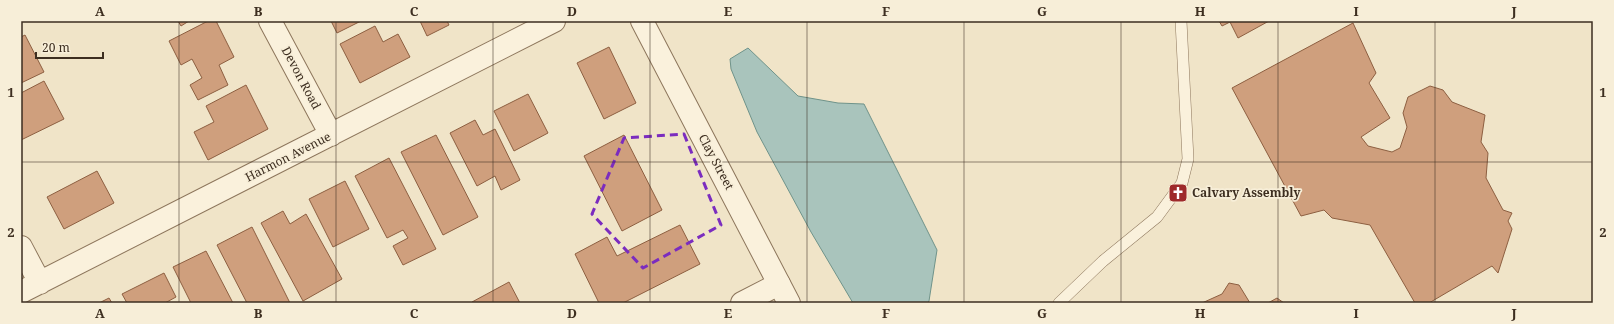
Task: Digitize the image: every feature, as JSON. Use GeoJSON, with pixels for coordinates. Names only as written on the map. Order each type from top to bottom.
{"type":"FeatureCollection","features":[{"type":"Feature","properties":{"kind":"street","name":"Devon Road"},"geometry":{"type":"LineString","coordinates":[[270,21],[331,135]]}},
{"type":"Feature","properties":{"kind":"street","name":"Harmon Avenue"},"geometry":{"type":"LineString","coordinates":[[27,289],[554,21]]}},
{"type":"Feature","properties":{"kind":"street","name":"Clay Street"},"geometry":{"type":"LineString","coordinates":[[642,21],[784,294]]}},
{"type":"Feature","properties":{"kind":"street"},"geometry":{"type":"LineString","coordinates":[[21,247],[27,289],[26,303]]}},
{"type":"Feature","properties":{"kind":"street"},"geometry":{"type":"LineString","coordinates":[[742,303],[784,294]]}},
{"type":"Feature","properties":{"kind":"lane"},"geometry":{"type":"LineString","coordinates":[[1060,303],[1103,260],[1157,217],[1182,183],[1188,159],[1181,21]]}},
{"type":"Feature","properties":{"kind":"highlighted area"},"geometry":{"type":"Polygon","coordinates":[[[684,134],[721,225],[643,268],[592,214],[624,138],[684,134]]]}},
{"type":"Feature","properties":{"kind":"water"},"geometry":{"type":"Polygon","coordinates":[[[748,48],[798,96],[838,103],[864,104],[937,250],[929,301],[927,303],[853,303],[811,232],[757,132],[731,69],[730,59],[748,48]]]}},
{"type":"Feature","properties":{"kind":"building"},"geometry":{"type":"Polygon","coordinates":[[[178,21],[189,21],[181,26],[178,21]]]}},
{"type":"Feature","properties":{"kind":"building"},"geometry":{"type":"Polygon","coordinates":[[[208,21],[216,21],[234,57],[219,65],[228,85],[198,100],[190,85],[202,78],[192,59],[181,65],[169,41],[208,21]]]}},
{"type":"Feature","properties":{"kind":"building"},"geometry":{"type":"Polygon","coordinates":[[[331,21],[361,21],[337,33],[331,21]]]}},
{"type":"Feature","properties":{"kind":"building"},"geometry":{"type":"Polygon","coordinates":[[[420,21],[447,21],[449,25],[427,36],[420,21]]]}},
{"type":"Feature","properties":{"kind":"building"},"geometry":{"type":"Polygon","coordinates":[[[1219,21],[1269,21],[1238,38],[1230,22],[1222,26],[1219,21]]]}},
{"type":"Feature","properties":{"kind":"building"},"geometry":{"type":"Polygon","coordinates":[[[1353,23],[1376,73],[1369,83],[1390,118],[1361,137],[1368,146],[1392,152],[1400,148],[1407,127],[1403,113],[1408,97],[1430,86],[1443,90],[1452,102],[1485,115],[1481,142],[1488,153],[1486,178],[1503,210],[1512,213],[1508,221],[1512,229],[1498,273],[1492,266],[1429,303],[1415,303],[1370,225],[1332,218],[1324,210],[1301,216],[1232,88],[1353,23]]]}},
{"type":"Feature","properties":{"kind":"building"},"geometry":{"type":"Polygon","coordinates":[[[375,26],[383,42],[398,34],[410,57],[360,83],[340,44],[375,26]]]}},
{"type":"Feature","properties":{"kind":"building"},"geometry":{"type":"Polygon","coordinates":[[[25,35],[44,72],[21,83],[21,37],[25,35]]]}},
{"type":"Feature","properties":{"kind":"building"},"geometry":{"type":"Polygon","coordinates":[[[609,47],[636,103],[604,119],[577,63],[609,47]]]}},
{"type":"Feature","properties":{"kind":"building"},"geometry":{"type":"Polygon","coordinates":[[[44,81],[64,119],[21,140],[21,93],[44,81]]]}},
{"type":"Feature","properties":{"kind":"building"},"geometry":{"type":"Polygon","coordinates":[[[246,85],[268,129],[208,160],[194,132],[214,122],[206,106],[246,85]]]}},
{"type":"Feature","properties":{"kind":"building"},"geometry":{"type":"Polygon","coordinates":[[[528,94],[548,133],[514,151],[494,111],[528,94]]]}},
{"type":"Feature","properties":{"kind":"building"},"geometry":{"type":"Polygon","coordinates":[[[475,120],[483,135],[495,129],[520,180],[501,190],[495,176],[477,186],[450,133],[475,120]]]}},
{"type":"Feature","properties":{"kind":"building"},"geometry":{"type":"Polygon","coordinates":[[[436,135],[478,217],[443,235],[401,152],[436,135]]]}},
{"type":"Feature","properties":{"kind":"building"},"geometry":{"type":"Polygon","coordinates":[[[624,135],[662,210],[622,231],[584,156],[624,135]]]}},
{"type":"Feature","properties":{"kind":"building"},"geometry":{"type":"Polygon","coordinates":[[[389,158],[436,249],[403,265],[393,246],[408,238],[403,230],[387,238],[355,176],[389,158]]]}},
{"type":"Feature","properties":{"kind":"building"},"geometry":{"type":"Polygon","coordinates":[[[97,171],[114,203],[64,229],[47,197],[97,171]]]}},
{"type":"Feature","properties":{"kind":"building"},"geometry":{"type":"Polygon","coordinates":[[[345,181],[369,229],[333,247],[309,199],[345,181]]]}},
{"type":"Feature","properties":{"kind":"building"},"geometry":{"type":"Polygon","coordinates":[[[283,211],[290,224],[306,214],[342,279],[303,301],[261,223],[283,211]]]}},
{"type":"Feature","properties":{"kind":"building"},"geometry":{"type":"Polygon","coordinates":[[[680,225],[700,264],[623,303],[599,303],[575,254],[607,237],[617,256],[680,225]]]}},
{"type":"Feature","properties":{"kind":"building"},"geometry":{"type":"Polygon","coordinates":[[[252,227],[290,303],[247,303],[217,245],[252,227]]]}},
{"type":"Feature","properties":{"kind":"building"},"geometry":{"type":"Polygon","coordinates":[[[206,251],[233,303],[191,303],[173,267],[206,251]]]}},
{"type":"Feature","properties":{"kind":"building"},"geometry":{"type":"Polygon","coordinates":[[[164,273],[176,297],[165,303],[127,303],[122,294],[164,273]]]}},
{"type":"Feature","properties":{"kind":"building"},"geometry":{"type":"Polygon","coordinates":[[[509,282],[520,303],[472,303],[472,302],[509,282]]]}},
{"type":"Feature","properties":{"kind":"building"},"geometry":{"type":"Polygon","coordinates":[[[1229,283],[1239,285],[1250,303],[1202,303],[1222,294],[1229,283]]]}},
{"type":"Feature","properties":{"kind":"building"},"geometry":{"type":"Polygon","coordinates":[[[109,298],[112,303],[99,303],[109,298]]]}},
{"type":"Feature","properties":{"kind":"building"},"geometry":{"type":"Polygon","coordinates":[[[1277,298],[1284,303],[1268,303],[1277,298]]]}},
{"type":"Feature","properties":{"kind":"place","name":"Calvary Assembly"},"geometry":{"type":"Point","coordinates":[1178,193]}}]}
